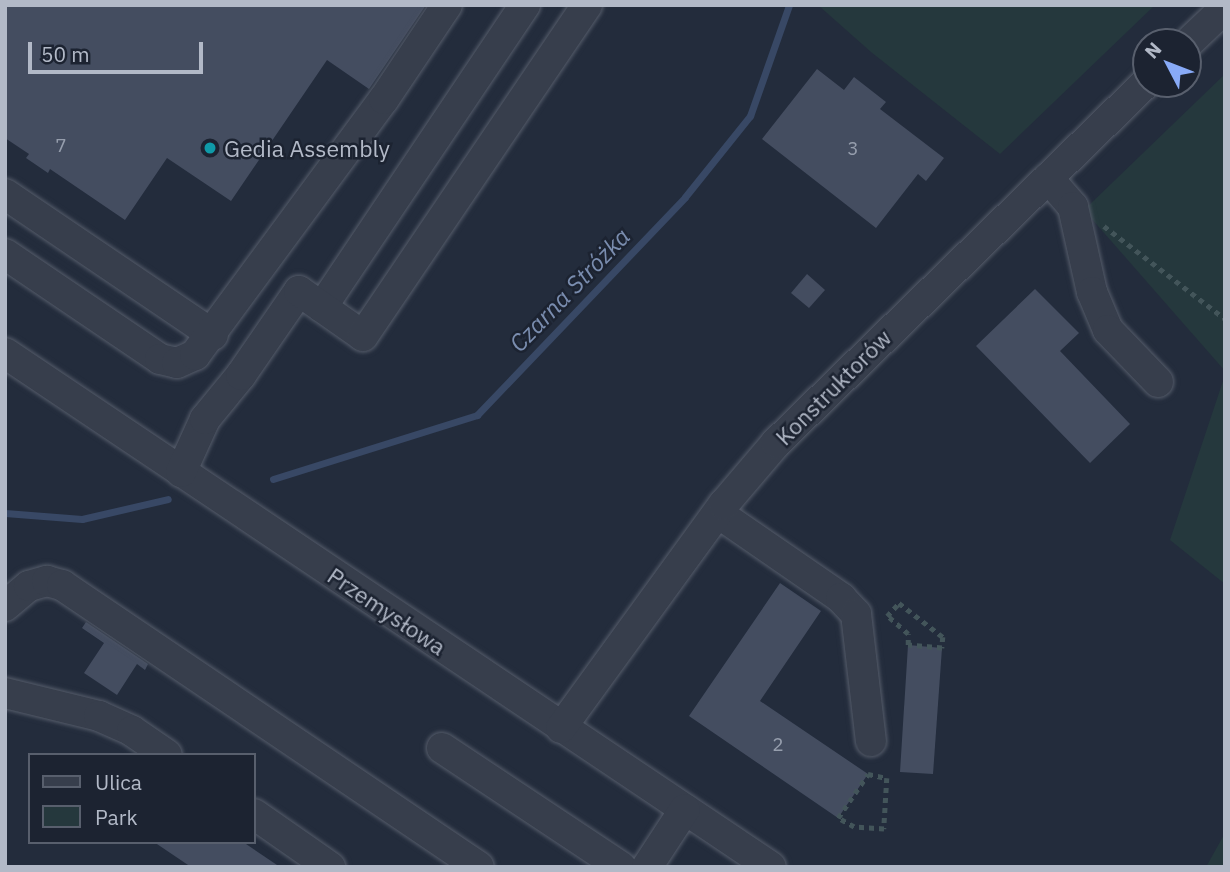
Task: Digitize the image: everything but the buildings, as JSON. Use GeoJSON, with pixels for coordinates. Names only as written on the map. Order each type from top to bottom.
{"type":"FeatureCollection","features":[{"type":"Feature","properties":{"kind":"street"},"geometry":{"type":"LineString","coordinates":[[5,254],[160,359],[177,363],[195,355],[213,335],[384,99],[447,5]]}},
{"type":"Feature","properties":{"kind":"street"},"geometry":{"type":"LineString","coordinates":[[322,307],[525,5]]}},
{"type":"Feature","properties":{"kind":"street"},"geometry":{"type":"LineString","coordinates":[[181,472],[205,419],[242,375],[299,292],[363,336],[587,5]]}},
{"type":"Feature","properties":{"kind":"street"},"geometry":{"type":"LineString","coordinates":[[1202,30],[1225,8]]}},
{"type":"Feature","properties":{"kind":"street","name":"Konstruktorów"},"geometry":{"type":"LineString","coordinates":[[561,727],[718,513],[776,443],[1132,97]]}},
{"type":"Feature","properties":{"kind":"street"},"geometry":{"type":"LineString","coordinates":[[1048,178],[1073,207],[1092,292],[1108,330],[1158,382]]}},
{"type":"Feature","properties":{"kind":"street"},"geometry":{"type":"LineString","coordinates":[[5,194],[213,335]]}},
{"type":"Feature","properties":{"kind":"street","name":"Przemysłowa"},"geometry":{"type":"LineString","coordinates":[[5,353],[771,867]]}},
{"type":"Feature","properties":{"kind":"street"},"geometry":{"type":"LineString","coordinates":[[718,513],[841,598],[856,614],[871,741]]}},
{"type":"Feature","properties":{"kind":"street"},"geometry":{"type":"LineString","coordinates":[[5,606],[29,586],[47,581],[62,585],[479,867]]}},
{"type":"Feature","properties":{"kind":"street"},"geometry":{"type":"LineString","coordinates":[[5,693],[99,716],[132,731],[164,753]]}},
{"type":"Feature","properties":{"kind":"street"},"geometry":{"type":"LineString","coordinates":[[442,748],[621,867]]}},
{"type":"Feature","properties":{"kind":"street"},"geometry":{"type":"LineString","coordinates":[[647,867],[685,810]]}},
{"type":"Feature","properties":{"kind":"street"},"geometry":{"type":"LineString","coordinates":[[256,815],[330,867]]}},
{"type":"Feature","properties":{"kind":"path"},"geometry":{"type":"LineString","coordinates":[[1073,207],[1112,230],[1225,318]]}},
{"type":"Feature","properties":{"kind":"path"},"geometry":{"type":"LineString","coordinates":[[899,603],[943,637],[942,648],[908,645],[908,634],[887,616],[899,603]]}},
{"type":"Feature","properties":{"kind":"path"},"geometry":{"type":"LineString","coordinates":[[868,774],[887,778],[884,828],[854,827],[838,818],[868,774]]}},
{"type":"Feature","properties":{"kind":"green space"},"geometry":{"type":"Polygon","coordinates":[[[818,5],[1155,5],[1000,154],[871,52],[818,5]]]}},
{"type":"Feature","properties":{"kind":"green space"},"geometry":{"type":"Polygon","coordinates":[[[1225,74],[1225,371],[1084,210],[1225,74]]]}},
{"type":"Feature","properties":{"kind":"green space"},"geometry":{"type":"Polygon","coordinates":[[[1225,375],[1225,584],[1170,540],[1225,375]]]}},
{"type":"Feature","properties":{"kind":"green space"},"geometry":{"type":"Polygon","coordinates":[[[1225,833],[1225,867],[1206,867],[1225,833]]]}},
{"type":"Feature","properties":{"kind":"waterway","name":"Czarna Stróżka"},"geometry":{"type":"LineString","coordinates":[[273,479],[477,415],[685,197],[750,116],[789,5]]}},
{"type":"Feature","properties":{"kind":"waterway","name":"Czarna Stróżka"},"geometry":{"type":"LineString","coordinates":[[5,513],[82,519],[168,499]]}},
{"type":"Feature","properties":{"kind":"place","name":"Gedia Assembly"},"geometry":{"type":"Point","coordinates":[210,148]}}]}
